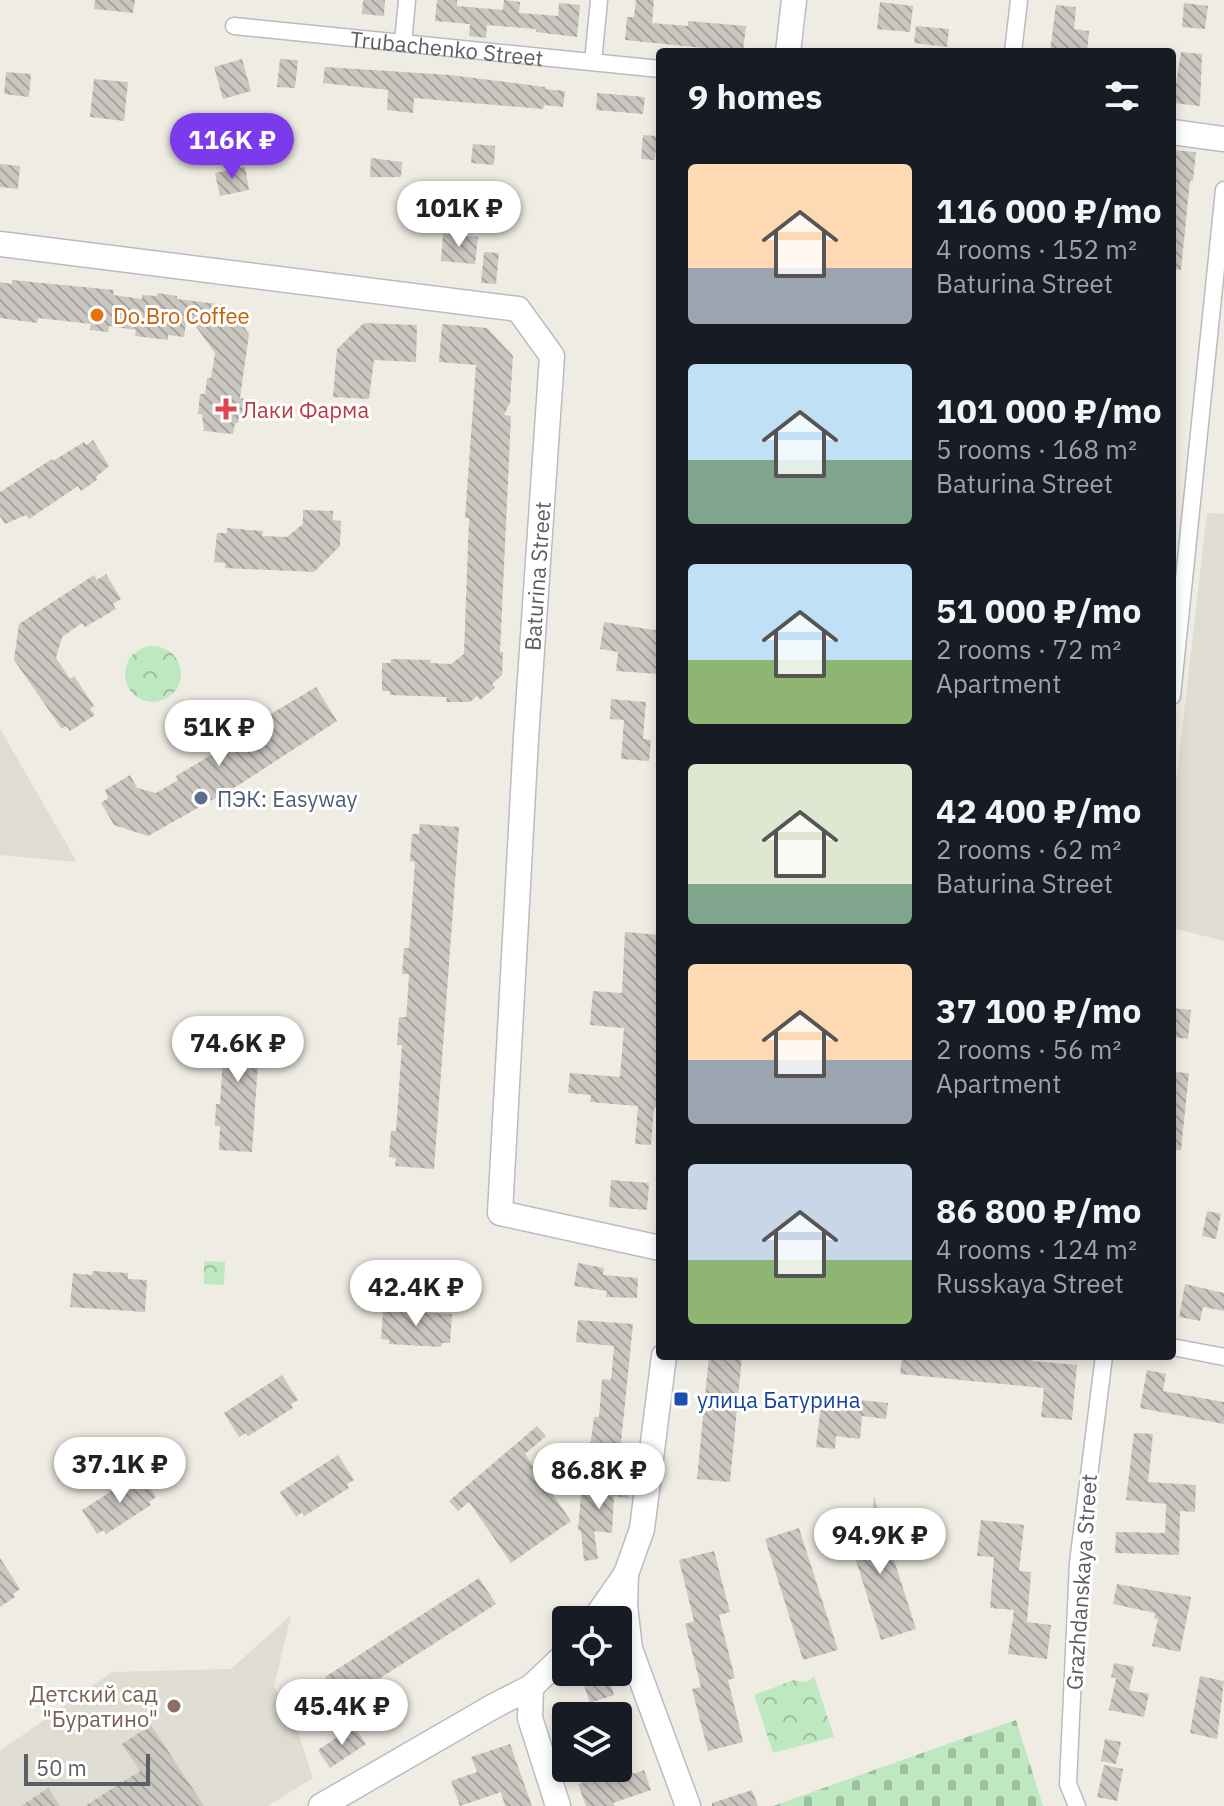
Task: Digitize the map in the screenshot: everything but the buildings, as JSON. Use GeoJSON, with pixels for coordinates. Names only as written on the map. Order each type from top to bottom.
{"type":"FeatureCollection","features":[{"type":"Feature","properties":{"kind":"street"},"geometry":{"type":"LineString","coordinates":[[403,43],[407,0]]}},
{"type":"Feature","properties":{"kind":"street"},"geometry":{"type":"LineString","coordinates":[[593,62],[599,0]]}},
{"type":"Feature","properties":{"kind":"street"},"geometry":{"type":"LineString","coordinates":[[788,48],[794,0]]}},
{"type":"Feature","properties":{"kind":"street"},"geometry":{"type":"LineString","coordinates":[[1013,48],[1019,0]]}},
{"type":"Feature","properties":{"kind":"street","name":"Trubachenko Street"},"geometry":{"type":"LineString","coordinates":[[234,26],[656,69]]}},
{"type":"Feature","properties":{"kind":"street"},"geometry":{"type":"LineString","coordinates":[[1176,133],[1224,139]]}},
{"type":"Feature","properties":{"kind":"street"},"geometry":{"type":"LineString","coordinates":[[1176,613],[1178,571],[1224,190]]}},
{"type":"Feature","properties":{"kind":"street","name":"Baturina Street"},"geometry":{"type":"LineString","coordinates":[[0,244],[518,309],[552,356],[526,738],[500,1213],[656,1247]]}},
{"type":"Feature","properties":{"kind":"street"},"geometry":{"type":"LineString","coordinates":[[1176,1348],[1224,1357]]}},
{"type":"Feature","properties":{"kind":"street"},"geometry":{"type":"LineString","coordinates":[[604,1606],[626,1574],[642,1529],[663,1360]]}},
{"type":"Feature","properties":{"kind":"street","name":"Grazhdanskaya Street"},"geometry":{"type":"LineString","coordinates":[[1077,1806],[1068,1784],[1078,1563],[1103,1360]]}},
{"type":"Feature","properties":{"kind":"street"},"geometry":{"type":"LineString","coordinates":[[625,1606],[626,1574]]}},
{"type":"Feature","properties":{"kind":"street"},"geometry":{"type":"LineString","coordinates":[[632,1662],[688,1806]]}},
{"type":"Feature","properties":{"kind":"street"},"geometry":{"type":"LineString","coordinates":[[326,1805],[531,1687],[552,1667]]}},
{"type":"Feature","properties":{"kind":"street"},"geometry":{"type":"LineString","coordinates":[[531,1687],[530,1718],[558,1806]]}},
{"type":"Feature","properties":{"kind":"street"},"geometry":{"type":"LineString","coordinates":[[494,1706],[514,1707],[530,1718]]}},
{"type":"Feature","properties":{"kind":"shaded area"},"geometry":{"type":"Polygon","coordinates":[[[1207,513],[1224,514],[1224,941],[1176,929],[1176,782],[1207,513]]]}},
{"type":"Feature","properties":{"kind":"shaded area"},"geometry":{"type":"Polygon","coordinates":[[[0,729],[77,862],[0,855],[0,729]]]}},
{"type":"Feature","properties":{"kind":"shaded area","name":"Детский сад \"Буратино\""},"geometry":{"type":"Polygon","coordinates":[[[291,1615],[274,1687],[296,1726],[313,1778],[268,1806],[0,1806],[0,1751],[112,1672],[231,1669],[291,1615]]]}},
{"type":"Feature","properties":{"kind":"green space"},"geometry":{"type":"Polygon","coordinates":[[[153,646],[173,654],[181,674],[173,694],[153,702],[133,694],[125,674],[133,654],[153,646]]]}},
{"type":"Feature","properties":{"kind":"green space"},"geometry":{"type":"Polygon","coordinates":[[[204,1261],[225,1262],[224,1285],[204,1284],[204,1261]]]}},
{"type":"Feature","properties":{"kind":"green space"},"geometry":{"type":"Polygon","coordinates":[[[814,1676],[834,1737],[773,1753],[754,1695],[794,1680],[807,1682],[814,1676]]]}},
{"type":"Feature","properties":{"kind":"green space"},"geometry":{"type":"Polygon","coordinates":[[[1016,1720],[1043,1806],[773,1806],[984,1731],[1016,1720]]]}},
{"type":"Feature","properties":{"kind":"place","name":"Do.Bro Coffee"},"geometry":{"type":"Point","coordinates":[97,315]}},
{"type":"Feature","properties":{"kind":"place","name":"Лаки Фарма"},"geometry":{"type":"Point","coordinates":[226,409]}},
{"type":"Feature","properties":{"kind":"place","name":"ПЭК: Easyway"},"geometry":{"type":"Point","coordinates":[201,798]}},
{"type":"Feature","properties":{"kind":"place","name":"улица Батурина"},"geometry":{"type":"Point","coordinates":[681,1399]}},
{"type":"Feature","properties":{"kind":"place","name":"Детский сад \"Буратино\""},"geometry":{"type":"Point","coordinates":[174,1706]}}]}
